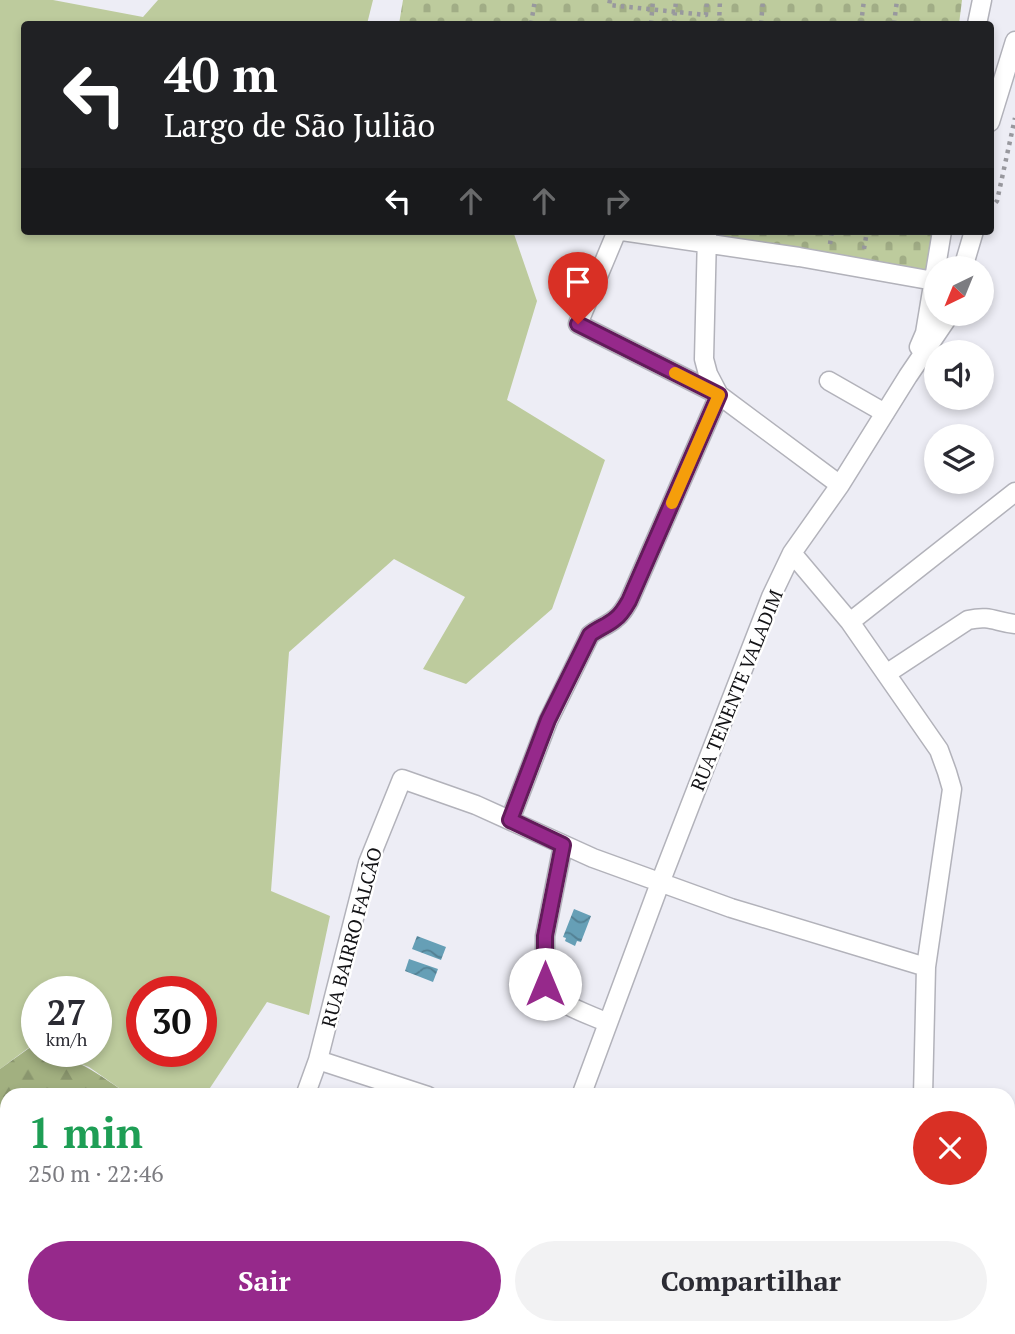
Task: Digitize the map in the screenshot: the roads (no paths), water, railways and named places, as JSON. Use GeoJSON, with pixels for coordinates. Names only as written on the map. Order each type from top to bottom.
{"type":"FeatureCollection","features":[{"type":"Feature","properties":{"kind":"street"},"geometry":{"type":"LineString","coordinates":[[978,21],[982,0]]}},
{"type":"Feature","properties":{"kind":"street"},"geometry":{"type":"LineString","coordinates":[[994,109],[1015,41]]}},
{"type":"Feature","properties":{"kind":"street"},"geometry":{"type":"LineString","coordinates":[[617,235],[578,324],[719,395],[840,485]]}},
{"type":"Feature","properties":{"kind":"street"},"geometry":{"type":"LineString","coordinates":[[663,235],[707,239],[924,279]]}},
{"type":"Feature","properties":{"kind":"street"},"geometry":{"type":"LineString","coordinates":[[938,256],[941,235]]}},
{"type":"Feature","properties":{"kind":"street"},"geometry":{"type":"LineString","coordinates":[[967,256],[973,235]]}},
{"type":"Feature","properties":{"kind":"street"},"geometry":{"type":"LineString","coordinates":[[707,239],[704,359],[719,395]]}},
{"type":"Feature","properties":{"kind":"street"},"geometry":{"type":"LineString","coordinates":[[908,376],[926,326]]}},
{"type":"Feature","properties":{"kind":"street","name":"RUA TENENTE VALADIM"},"geometry":{"type":"LineString","coordinates":[[585,1088],[660,883],[771,597],[792,553],[840,485],[942,326]]}},
{"type":"Feature","properties":{"kind":"street"},"geometry":{"type":"LineString","coordinates":[[830,381],[885,413]]}},
{"type":"Feature","properties":{"kind":"street"},"geometry":{"type":"LineString","coordinates":[[719,395],[629,601],[614,620],[590,635],[548,720],[510,820],[563,845],[660,883],[732,908],[926,967]]}},
{"type":"Feature","properties":{"kind":"street"},"geometry":{"type":"LineString","coordinates":[[850,622],[1015,492]]}},
{"type":"Feature","properties":{"kind":"street"},"geometry":{"type":"LineString","coordinates":[[792,553],[850,622],[939,750],[947,772],[951,789],[926,967],[923,1088]]}},
{"type":"Feature","properties":{"kind":"street"},"geometry":{"type":"LineString","coordinates":[[886,674],[968,620],[992,618],[1015,624]]}},
{"type":"Feature","properties":{"kind":"street","name":"RUA BAIRRO FALCÃO"},"geometry":{"type":"LineString","coordinates":[[308,1088],[318,1060],[368,863],[402,779],[510,820]]}},
{"type":"Feature","properties":{"kind":"street"},"geometry":{"type":"LineString","coordinates":[[563,845],[545,936],[545,984],[557,1000],[608,1023]]}},
{"type":"Feature","properties":{"kind":"street"},"geometry":{"type":"LineString","coordinates":[[318,1060],[404,1088]]}},
{"type":"Feature","properties":{"kind":"water"},"geometry":{"type":"Polygon","coordinates":[[[574,909],[591,916],[581,942],[577,941],[575,946],[563,937],[574,909]]]}},
{"type":"Feature","properties":{"kind":"water"},"geometry":{"type":"Polygon","coordinates":[[[417,936],[446,947],[441,960],[412,949],[417,936]]]}},
{"type":"Feature","properties":{"kind":"water"},"geometry":{"type":"Polygon","coordinates":[[[409,959],[438,969],[433,982],[405,971],[409,959]]]}}]}
